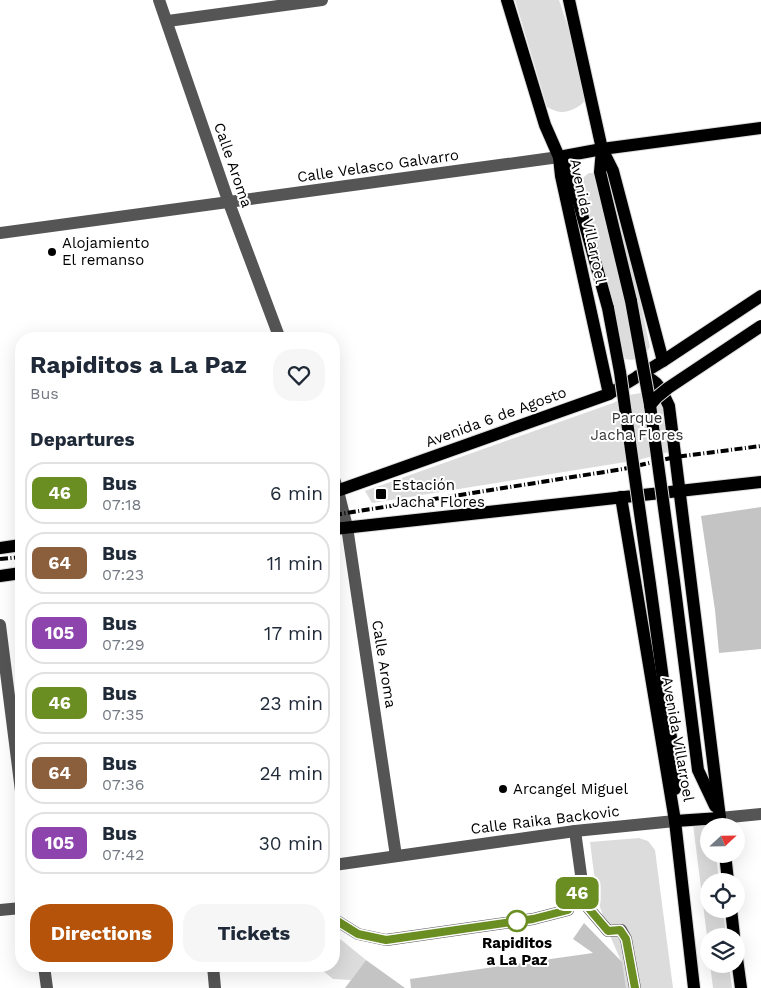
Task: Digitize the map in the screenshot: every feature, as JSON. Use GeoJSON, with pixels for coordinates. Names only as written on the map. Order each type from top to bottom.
{"type":"FeatureCollection","features":[{"type":"Feature","properties":{"kind":"main road","name":"Avenida Villarroel"},"geometry":{"type":"LineString","coordinates":[[507,0],[545,125],[559,157],[561,176],[609,394]]}},
{"type":"Feature","properties":{"kind":"main road","name":"Avenida Villarroel"},"geometry":{"type":"LineString","coordinates":[[569,0],[602,149],[613,171],[663,361]]}},
{"type":"Feature","properties":{"kind":"main road","name":"Calle Velasco Galvarro"},"geometry":{"type":"LineString","coordinates":[[559,157],[602,149],[761,128]]}},
{"type":"Feature","properties":{"kind":"main road"},"geometry":{"type":"LineString","coordinates":[[602,149],[600,172],[632,301],[650,405],[698,770],[719,818]]}},
{"type":"Feature","properties":{"kind":"main road"},"geometry":{"type":"LineString","coordinates":[[559,157],[574,182],[608,308],[620,372],[675,767],[675,821]]}},
{"type":"Feature","properties":{"kind":"main road","name":"Avenida 6 de Agosto"},"geometry":{"type":"LineString","coordinates":[[340,485],[609,394],[663,361],[761,296]]}},
{"type":"Feature","properties":{"kind":"main road"},"geometry":{"type":"LineString","coordinates":[[650,405],[668,388],[761,326]]}},
{"type":"Feature","properties":{"kind":"main road","name":"Avenida Villarroel"},"geometry":{"type":"LineString","coordinates":[[638,376],[649,377],[656,382],[669,406],[721,818]]}},
{"type":"Feature","properties":{"kind":"main road"},"geometry":{"type":"LineString","coordinates":[[340,528],[761,482]]}},
{"type":"Feature","properties":{"kind":"main road","name":"Avenida Villarroel"},"geometry":{"type":"LineString","coordinates":[[621,497],[675,821],[694,988]]}},
{"type":"Feature","properties":{"kind":"main road"},"geometry":{"type":"LineString","coordinates":[[0,548],[15,545]]}},
{"type":"Feature","properties":{"kind":"main road"},"geometry":{"type":"LineString","coordinates":[[0,576],[15,574]]}},
{"type":"Feature","properties":{"kind":"main road","name":"Calle Raika Backovic"},"geometry":{"type":"LineString","coordinates":[[675,821],[700,822]]}},
{"type":"Feature","properties":{"kind":"main road"},"geometry":{"type":"LineString","coordinates":[[739,973],[741,988]]}},
{"type":"Feature","properties":{"kind":"street","name":"Calle Aroma"},"geometry":{"type":"LineString","coordinates":[[159,0],[168,21],[229,203],[277,332]]}},
{"type":"Feature","properties":{"kind":"street"},"geometry":{"type":"LineString","coordinates":[[168,21],[322,0]]}},
{"type":"Feature","properties":{"kind":"street","name":"Calle Velasco Galvarro"},"geometry":{"type":"LineString","coordinates":[[0,233],[559,157]]}},
{"type":"Feature","properties":{"kind":"street","name":"Calle Aroma"},"geometry":{"type":"LineString","coordinates":[[340,504],[347,527],[396,856]]}},
{"type":"Feature","properties":{"kind":"street"},"geometry":{"type":"LineString","coordinates":[[0,626],[15,743]]}},
{"type":"Feature","properties":{"kind":"street","name":"Calle Raika Backovic"},"geometry":{"type":"LineString","coordinates":[[741,818],[761,814]]}},
{"type":"Feature","properties":{"kind":"street","name":"Calle Raika Backovic"},"geometry":{"type":"LineString","coordinates":[[340,864],[575,831],[675,821]]}},
{"type":"Feature","properties":{"kind":"street"},"geometry":{"type":"LineString","coordinates":[[575,831],[585,904],[608,931],[620,930],[626,939],[635,988]]}},
{"type":"Feature","properties":{"kind":"street"},"geometry":{"type":"LineString","coordinates":[[340,923],[358,934],[386,940],[533,919],[568,910],[582,883]]}},
{"type":"Feature","properties":{"kind":"street"},"geometry":{"type":"LineString","coordinates":[[0,910],[15,909]]}},
{"type":"Feature","properties":{"kind":"street"},"geometry":{"type":"LineString","coordinates":[[45,972],[47,988]]}},
{"type":"Feature","properties":{"kind":"street"},"geometry":{"type":"LineString","coordinates":[[214,972],[215,988]]}},
{"type":"Feature","properties":{"kind":"green space"},"geometry":{"type":"Polygon","coordinates":[[[515,0],[559,0],[580,64],[586,89],[585,100],[576,108],[561,112],[547,107],[515,0]]]}},
{"type":"Feature","properties":{"kind":"green space"},"geometry":{"type":"Polygon","coordinates":[[[589,173],[598,173],[611,185],[629,249],[650,347],[642,356],[636,359],[625,359],[579,194],[581,182],[589,173]]]}},
{"type":"Feature","properties":{"kind":"green space","name":"Parque Jacha Flores"},"geometry":{"type":"Polygon","coordinates":[[[657,393],[662,397],[673,451],[638,460],[372,503],[365,491],[613,403],[629,395],[657,393]]]}},
{"type":"Feature","properties":{"kind":"green space"},"geometry":{"type":"Polygon","coordinates":[[[711,814],[711,818],[700,818],[700,863],[717,863],[718,873],[700,873],[700,880],[692,816],[711,814]]]}},
{"type":"Feature","properties":{"kind":"green space"},"geometry":{"type":"Polygon","coordinates":[[[639,838],[648,841],[655,850],[673,988],[626,988],[621,961],[597,898],[590,842],[639,838]]]}},
{"type":"Feature","properties":{"kind":"green space"},"geometry":{"type":"Polygon","coordinates":[[[705,918],[724,918],[725,928],[706,928],[705,918]]]}},
{"type":"Feature","properties":{"kind":"green space"},"geometry":{"type":"Polygon","coordinates":[[[340,939],[366,960],[351,980],[333,979],[324,972],[340,972],[340,939]]]}},
{"type":"Feature","properties":{"kind":"green space"},"geometry":{"type":"Polygon","coordinates":[[[711,973],[730,973],[732,988],[713,988],[711,973]]]}},
{"type":"Feature","properties":{"kind":"building"},"geometry":{"type":"Polygon","coordinates":[[[761,507],[761,649],[719,653],[715,610],[701,516],[761,507]]]}},
{"type":"Feature","properties":{"kind":"building"},"geometry":{"type":"Polygon","coordinates":[[[584,923],[622,962],[626,988],[411,988],[410,979],[593,953],[573,939],[584,923]]]}},
{"type":"Feature","properties":{"kind":"building"},"geometry":{"type":"Polygon","coordinates":[[[366,960],[405,988],[345,988],[366,960]]]}},
{"type":"Feature","properties":{"kind":"railway"},"geometry":{"type":"LineString","coordinates":[[340,514],[623,469],[675,457],[761,446]]}},
{"type":"Feature","properties":{"kind":"railway"},"geometry":{"type":"LineString","coordinates":[[0,559],[15,558]]}},
{"type":"Feature","properties":{"kind":"bus line","name":"46"},"geometry":{"type":"LineString","coordinates":[[340,923],[358,934],[386,940],[533,919],[568,910],[582,883],[585,904],[608,931],[620,930],[626,939],[635,988]]}},
{"type":"Feature","properties":{"kind":"place","name":"Alojamiento El remanso"},"geometry":{"type":"Point","coordinates":[52,252]}},
{"type":"Feature","properties":{"kind":"place","name":"Estación Jacha Flores"},"geometry":{"type":"Point","coordinates":[381,494]}},
{"type":"Feature","properties":{"kind":"place","name":"Arcangel Miguel"},"geometry":{"type":"Point","coordinates":[503,789]}},
{"type":"Feature","properties":{"kind":"place","name":"Rapiditos a La Paz"},"geometry":{"type":"Point","coordinates":[517,921]}}]}
